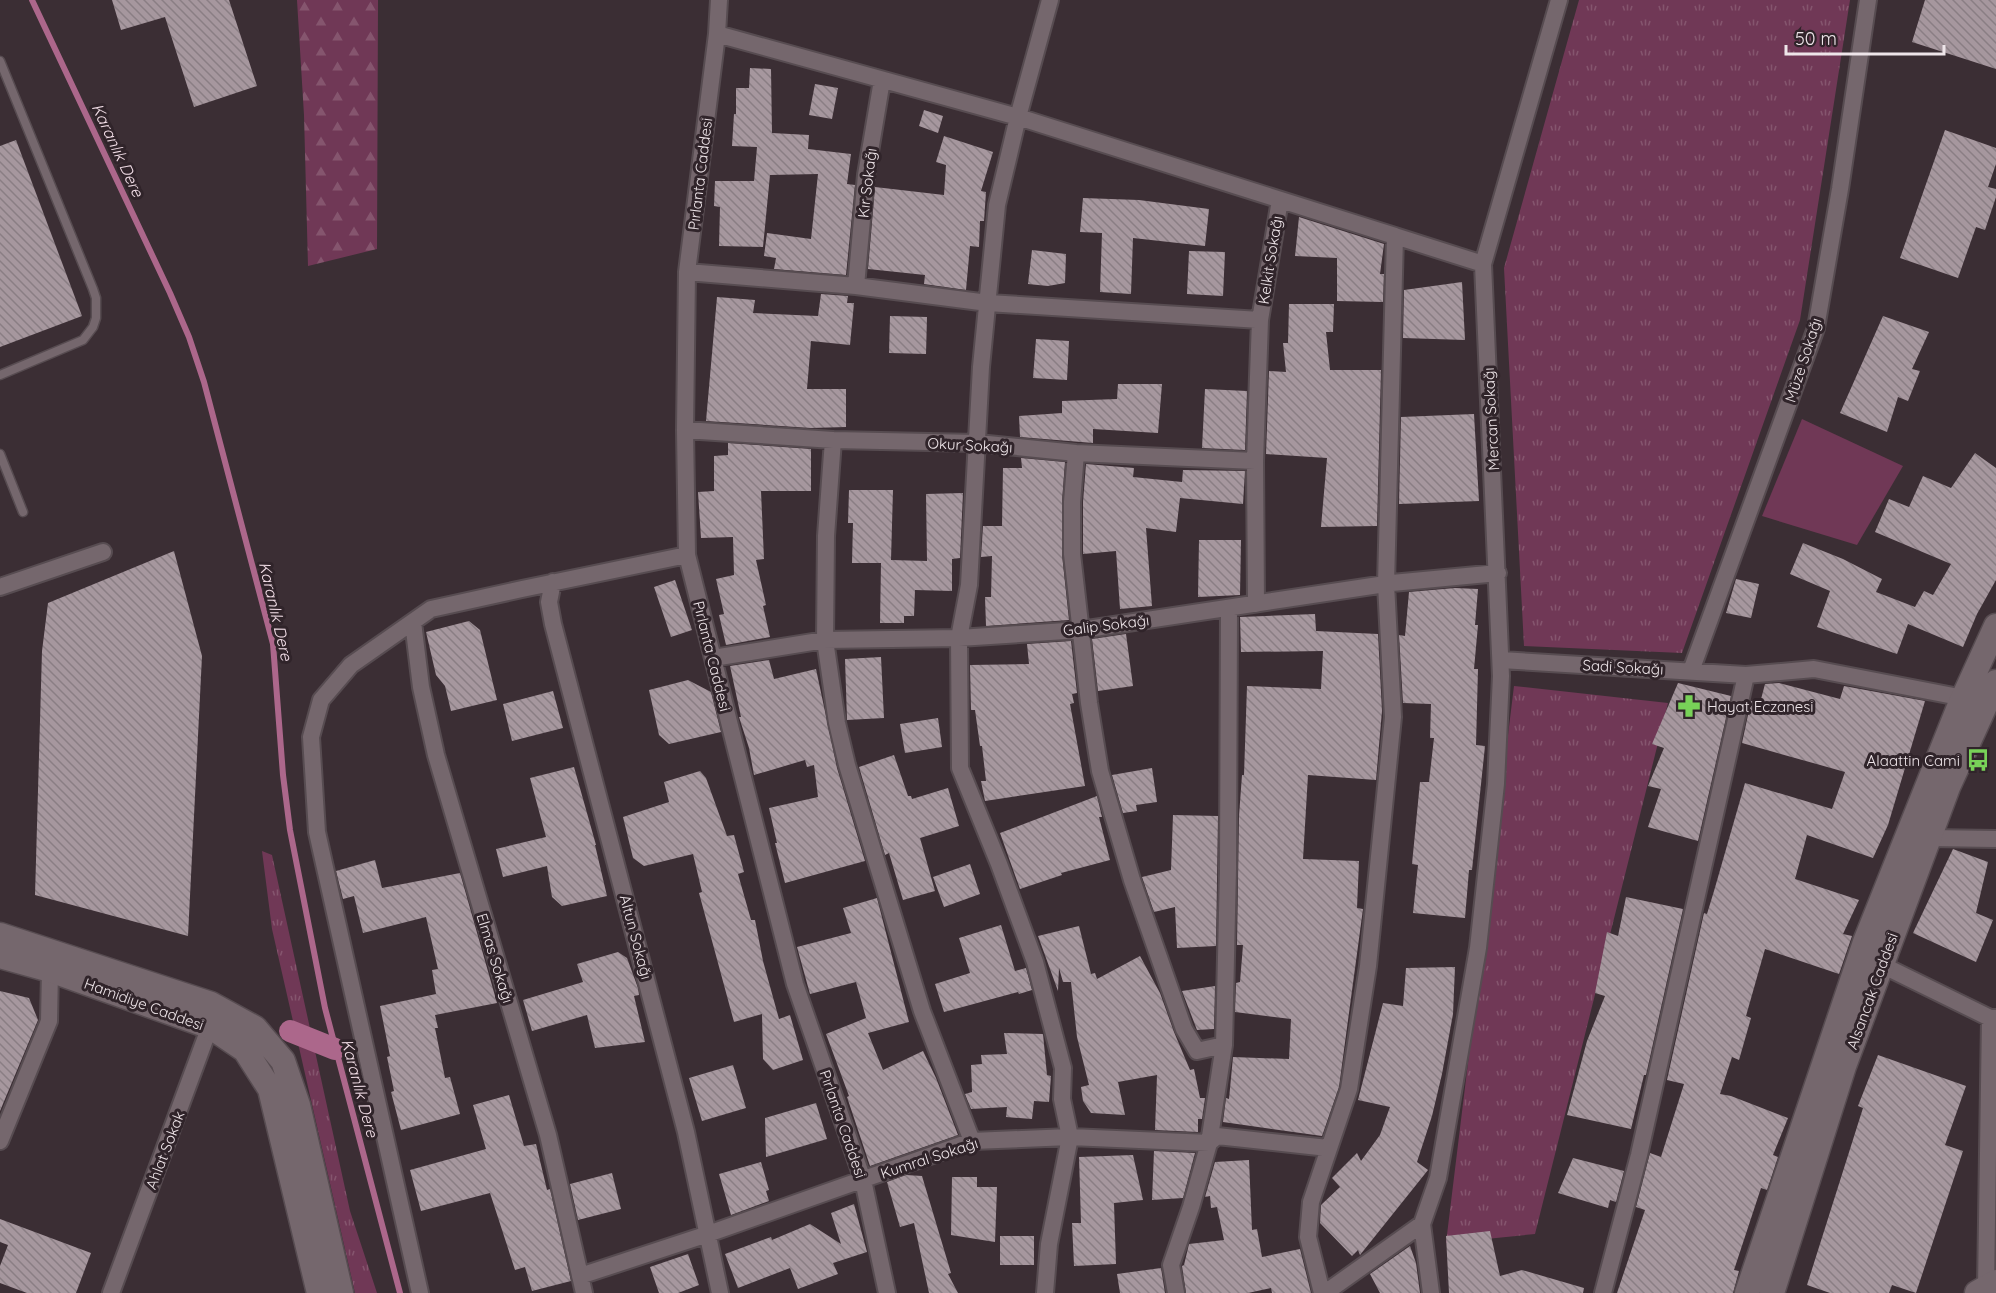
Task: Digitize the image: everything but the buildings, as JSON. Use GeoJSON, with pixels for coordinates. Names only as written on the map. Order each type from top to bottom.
{"type":"FeatureCollection","features":[{"type":"Feature","properties":{"kind":"street","name":"Pırlanta Caddesi"},"geometry":{"type":"LineString","coordinates":[[719,0],[717,34],[687,272],[685,430],[687,555],[795,984],[863,1180],[887,1293]]}},
{"type":"Feature","properties":{"kind":"street"},"geometry":{"type":"LineString","coordinates":[[1044,1293],[1049,1244],[1070,1137],[1062,1099],[1063,1068],[1035,962],[960,768],[959,638],[969,585],[981,367],[996,205],[1017,117],[1050,0]]}},
{"type":"Feature","properties":{"kind":"street","name":"Mercan Sokağı"},"geometry":{"type":"LineString","coordinates":[[1422,1224],[1438,1178],[1478,948],[1496,784],[1501,660],[1483,264],[1558,0]]}},
{"type":"Feature","properties":{"kind":"street","name":"Müze Sokağı"},"geometry":{"type":"LineString","coordinates":[[1691,671],[1816,328],[1840,189],[1868,0]]}},
{"type":"Feature","properties":{"kind":"street"},"geometry":{"type":"LineString","coordinates":[[717,34],[1017,117],[1483,264]]}},
{"type":"Feature","properties":{"kind":"street","name":"Kır Sokağı"},"geometry":{"type":"LineString","coordinates":[[856,286],[866,176],[882,80]]}},
{"type":"Feature","properties":{"kind":"street","name":"Kelkit Sokağı"},"geometry":{"type":"LineString","coordinates":[[1256,604],[1255,461],[1260,320],[1280,200]]}},
{"type":"Feature","properties":{"kind":"street"},"geometry":{"type":"LineString","coordinates":[[1395,236],[1386,584],[1393,717],[1368,966],[1349,1089],[1311,1202],[1308,1237],[1324,1293],[1422,1224],[1431,1293]]}},
{"type":"Feature","properties":{"kind":"street"},"geometry":{"type":"LineString","coordinates":[[687,272],[856,286],[988,303],[1260,320]]}},
{"type":"Feature","properties":{"kind":"street","name":"Okur Sokağı"},"geometry":{"type":"LineString","coordinates":[[685,430],[832,440],[978,443],[1076,453],[1255,461]]}},
{"type":"Feature","properties":{"kind":"street"},"geometry":{"type":"LineString","coordinates":[[832,440],[826,536],[825,640],[837,723],[847,765],[922,1011],[972,1141]]}},
{"type":"Feature","properties":{"kind":"street"},"geometry":{"type":"LineString","coordinates":[[1076,453],[1072,502],[1072,554],[1089,703],[1100,771],[1132,880],[1184,1029],[1197,1051],[1224,1045]]}},
{"type":"Feature","properties":{"kind":"street"},"geometry":{"type":"LineString","coordinates":[[0,587],[103,552]]}},
{"type":"Feature","properties":{"kind":"street"},"geometry":{"type":"LineString","coordinates":[[420,1293],[317,832],[312,737],[321,700],[351,665],[431,609],[687,555]]}},
{"type":"Feature","properties":{"kind":"street","name":"Galip Sokağı"},"geometry":{"type":"LineString","coordinates":[[712,658],[825,640],[959,638],[1081,630],[1386,584],[1498,573]]}},
{"type":"Feature","properties":{"kind":"street","name":"Altun Sokağı"},"geometry":{"type":"LineString","coordinates":[[553,582],[549,602],[553,624],[686,1132],[720,1293]]}},
{"type":"Feature","properties":{"kind":"street"},"geometry":{"type":"LineString","coordinates":[[1176,1293],[1171,1265],[1191,1207],[1209,1143],[1224,1045],[1228,869],[1229,608]]}},
{"type":"Feature","properties":{"kind":"street","name":"Elmas Sokağı"},"geometry":{"type":"LineString","coordinates":[[414,622],[421,687],[436,755],[548,1135],[584,1293]]}},
{"type":"Feature","properties":{"kind":"street","name":"Alsancak Caddesi"},"geometry":{"type":"LineString","coordinates":[[1747,1293],[1865,942],[1964,698],[1996,626]]}},
{"type":"Feature","properties":{"kind":"street","name":"Sadi Sokağı"},"geometry":{"type":"LineString","coordinates":[[1501,660],[1746,675],[1814,669],[1964,698]]}},
{"type":"Feature","properties":{"kind":"street"},"geometry":{"type":"LineString","coordinates":[[1603,1293],[1639,1155],[1746,675]]}},
{"type":"Feature","properties":{"kind":"street","name":"Alsancak Caddesi"},"geometry":{"type":"LineString","coordinates":[[1964,698],[1994,692]]}},
{"type":"Feature","properties":{"kind":"street","name":"Alsancak Caddesi"},"geometry":{"type":"LineString","coordinates":[[1772,1293],[1844,1066],[1948,787],[1994,692]]}},
{"type":"Feature","properties":{"kind":"street"},"geometry":{"type":"LineString","coordinates":[[1929,838],[1996,839]]}},
{"type":"Feature","properties":{"kind":"street"},"geometry":{"type":"LineString","coordinates":[[0,935],[53,962],[49,1021],[0,1141]]}},
{"type":"Feature","properties":{"kind":"street","name":"Hamidiye Caddesi"},"geometry":{"type":"LineString","coordinates":[[0,956],[53,962],[213,1017],[245,1050],[270,1089],[319,1293]]}},
{"type":"Feature","properties":{"kind":"street"},"geometry":{"type":"LineString","coordinates":[[1882,965],[1993,1018],[1986,1288]]}},
{"type":"Feature","properties":{"kind":"street"},"geometry":{"type":"LineString","coordinates":[[213,1017],[255,1028],[283,1061],[298,1105],[341,1293]]}},
{"type":"Feature","properties":{"kind":"street","name":"Ahlat Sokak"},"geometry":{"type":"LineString","coordinates":[[111,1293],[213,1017]]}},
{"type":"Feature","properties":{"kind":"street","name":"Kumral Sokağı"},"geometry":{"type":"LineString","coordinates":[[580,1276],[708,1234],[972,1141],[1070,1137],[1209,1143],[1217,1136],[1328,1148]]}},
{"type":"Feature","properties":{"kind":"lane"},"geometry":{"type":"LineString","coordinates":[[0,61],[93,288],[97,309],[93,327],[82,340],[0,375]]}},
{"type":"Feature","properties":{"kind":"lane"},"geometry":{"type":"LineString","coordinates":[[0,454],[23,512]]}},
{"type":"Feature","properties":{"kind":"green space"},"geometry":{"type":"Polygon","coordinates":[[[297,0],[378,0],[377,249],[308,266],[304,115],[297,0]]]}},
{"type":"Feature","properties":{"kind":"green space"},"geometry":{"type":"Polygon","coordinates":[[[1579,0],[1850,0],[1800,320],[1682,653],[1524,646],[1504,268],[1579,0]]]}},
{"type":"Feature","properties":{"kind":"green space"},"geometry":{"type":"Polygon","coordinates":[[[1802,419],[1903,466],[1857,545],[1762,516],[1802,419]]]}},
{"type":"Feature","properties":{"kind":"green space"},"geometry":{"type":"Polygon","coordinates":[[[1514,686],[1668,703],[1535,1234],[1446,1243],[1514,686]]]}},
{"type":"Feature","properties":{"kind":"green space"},"geometry":{"type":"Polygon","coordinates":[[[262,851],[272,855],[350,1211],[377,1293],[355,1293],[272,929],[262,851]]]}},
{"type":"Feature","properties":{"kind":"waterway","name":"Karanlık Dere"},"geometry":{"type":"LineString","coordinates":[[32,0],[170,293],[189,337],[204,382],[273,644],[283,775],[290,830],[325,1008],[400,1293]]}},
{"type":"Feature","properties":{"kind":"waterway"},"geometry":{"type":"LineString","coordinates":[[290,1031],[335,1049]]}},
{"type":"Feature","properties":{"kind":"place","name":"Hayat Eczanesi"},"geometry":{"type":"Point","coordinates":[1689,706]}},
{"type":"Feature","properties":{"kind":"place","name":"Alaattin Cami"},"geometry":{"type":"Point","coordinates":[1978,760]}}]}
